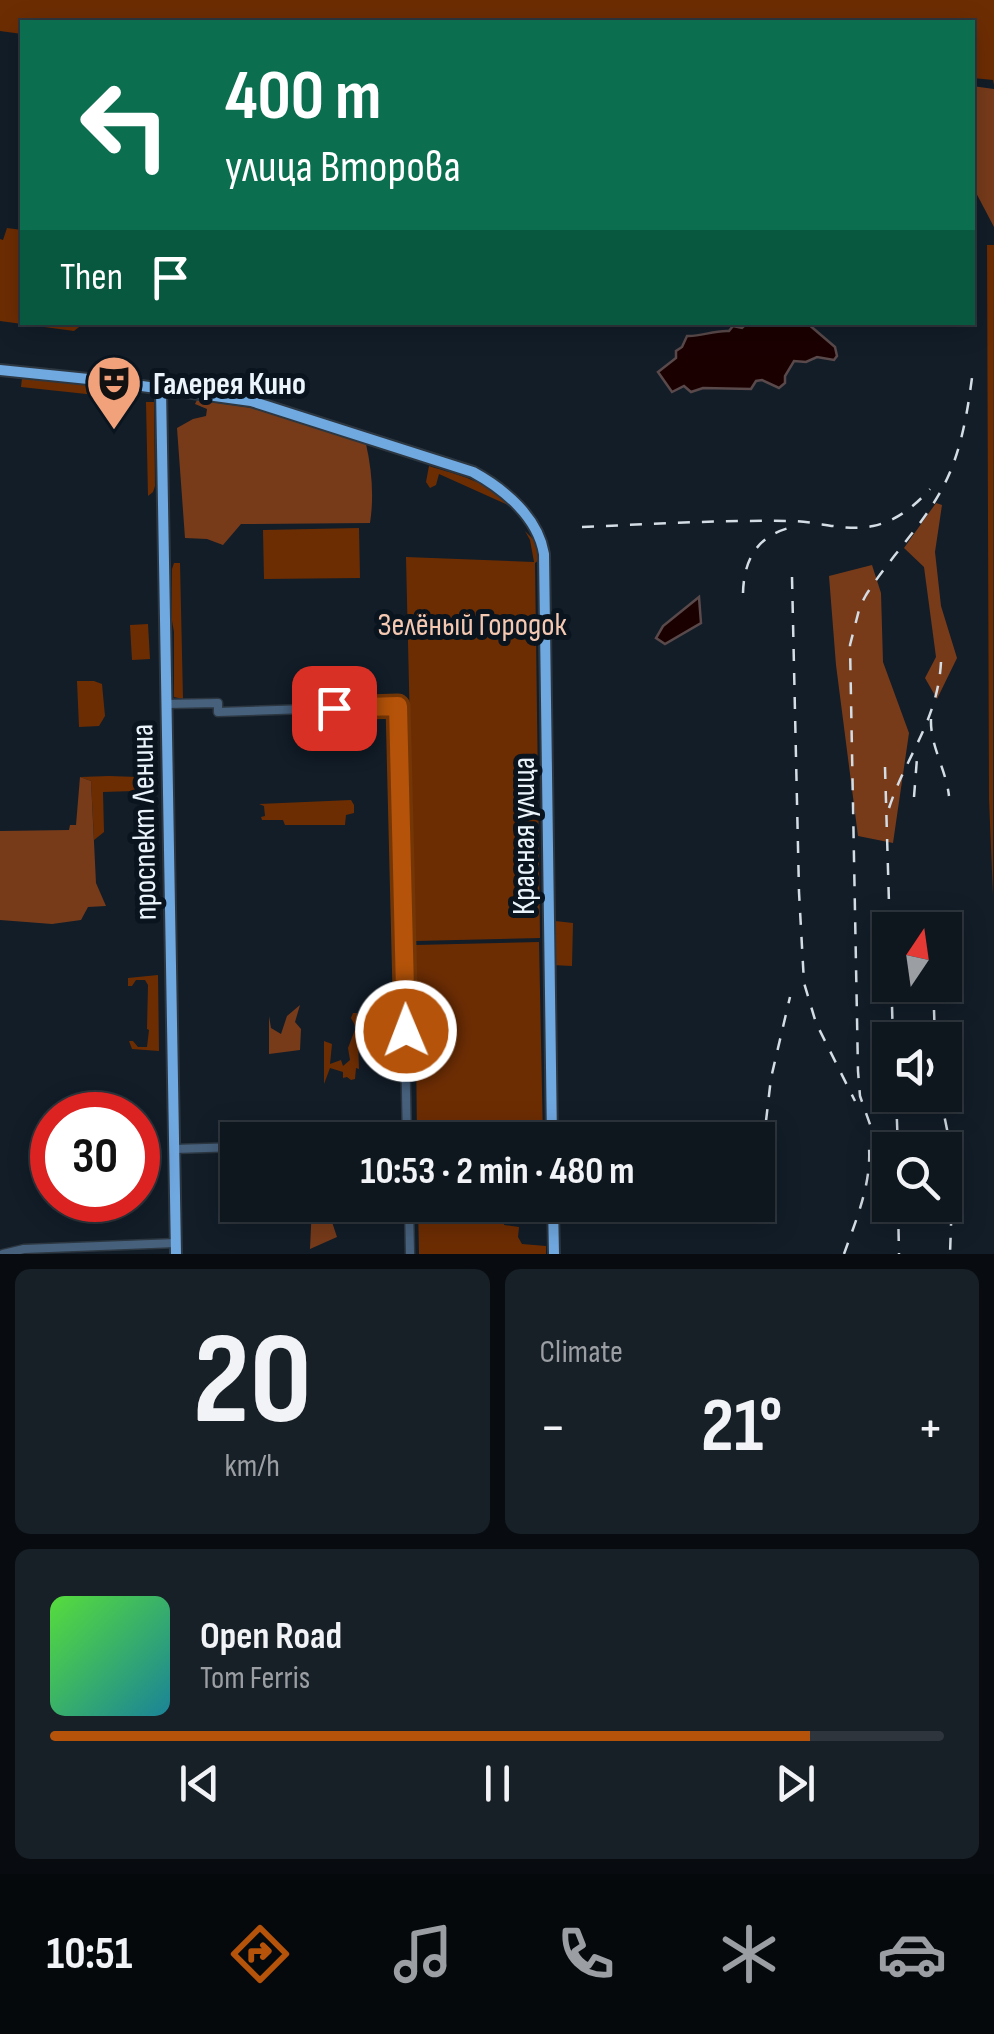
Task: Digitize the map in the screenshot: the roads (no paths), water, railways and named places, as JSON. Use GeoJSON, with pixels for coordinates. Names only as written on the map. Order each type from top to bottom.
{"type":"FeatureCollection","features":[{"type":"Feature","properties":{"kind":"main road"},"geometry":{"type":"LineString","coordinates":[[0,370],[161,388]]}},
{"type":"Feature","properties":{"kind":"main road","name":"Красная улица"},"geometry":{"type":"LineString","coordinates":[[161,388],[261,404],[468,470],[502,491],[538,533],[544,554],[546,621],[552,1122]]}},
{"type":"Feature","properties":{"kind":"main road","name":"проспект Ленина"},"geometry":{"type":"LineString","coordinates":[[161,388],[176,1249]]}},
{"type":"Feature","properties":{"kind":"main road"},"geometry":{"type":"LineString","coordinates":[[553,1222],[554,1254]]}},
{"type":"Feature","properties":{"kind":"street"},"geometry":{"type":"LineString","coordinates":[[166,704],[218,702],[218,712],[398,706],[408,1122]]}},
{"type":"Feature","properties":{"kind":"street"},"geometry":{"type":"LineString","coordinates":[[174,1149],[220,1148]]}},
{"type":"Feature","properties":{"kind":"street"},"geometry":{"type":"LineString","coordinates":[[409,1222],[410,1254]]}},
{"type":"Feature","properties":{"kind":"street"},"geometry":{"type":"LineString","coordinates":[[3,1254],[24,1249],[176,1249]]}},
{"type":"Feature","properties":{"kind":"railway"},"geometry":{"type":"LineString","coordinates":[[873,1132],[860,1096],[858,1071],[850,645],[866,595],[927,513],[950,472],[963,429],[973,370]]}},
{"type":"Feature","properties":{"kind":"railway"},"geometry":{"type":"LineString","coordinates":[[582,527],[800,521],[862,528],[897,517],[930,489]]}},
{"type":"Feature","properties":{"kind":"railway"},"geometry":{"type":"LineString","coordinates":[[743,593],[747,568],[756,548],[773,534],[797,526]]}},
{"type":"Feature","properties":{"kind":"railway"},"geometry":{"type":"LineString","coordinates":[[792,577],[804,983],[816,1023],[855,1101]]}},
{"type":"Feature","properties":{"kind":"railway"},"geometry":{"type":"LineString","coordinates":[[889,808],[928,720],[941,662]]}},
{"type":"Feature","properties":{"kind":"railway"},"geometry":{"type":"LineString","coordinates":[[931,719],[949,796]]}},
{"type":"Feature","properties":{"kind":"railway"},"geometry":{"type":"LineString","coordinates":[[914,797],[917,758]]}},
{"type":"Feature","properties":{"kind":"railway"},"geometry":{"type":"LineString","coordinates":[[885,767],[892,1022]]}},
{"type":"Feature","properties":{"kind":"railway"},"geometry":{"type":"LineString","coordinates":[[766,1121],[771,1078],[790,997]]}},
{"type":"Feature","properties":{"kind":"railway"},"geometry":{"type":"LineString","coordinates":[[934,1010],[934,1022]]}},
{"type":"Feature","properties":{"kind":"railway"},"geometry":{"type":"LineString","coordinates":[[897,1112],[897,1132]]}},
{"type":"Feature","properties":{"kind":"railway"},"geometry":{"type":"LineString","coordinates":[[943,1112],[953,1169],[950,1254]]}},
{"type":"Feature","properties":{"kind":"railway"},"geometry":{"type":"LineString","coordinates":[[844,1254],[866,1183],[868,1138]]}},
{"type":"Feature","properties":{"kind":"railway"},"geometry":{"type":"LineString","coordinates":[[898,1222],[899,1254]]}},
{"type":"Feature","properties":{"kind":"place","name":"Галерея Кино"},"geometry":{"type":"Point","coordinates":[114,432]}},
{"type":"Feature","properties":{"kind":"park label","name":"Зелёный Городок"},"geometry":{"type":"Point","coordinates":[472,624]}}]}
